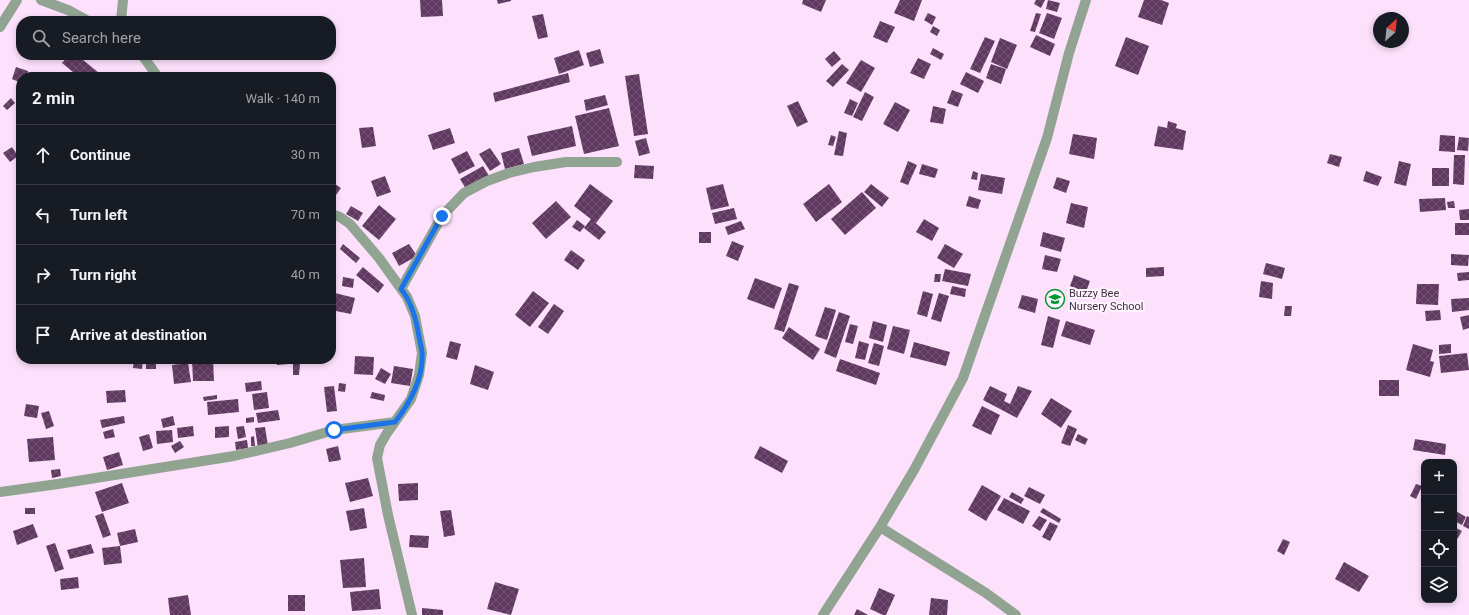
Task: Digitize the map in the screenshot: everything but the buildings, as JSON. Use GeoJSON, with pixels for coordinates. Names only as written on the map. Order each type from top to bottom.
{"type":"FeatureCollection","features":[{"type":"Feature","properties":{"kind":"street"},"geometry":{"type":"LineString","coordinates":[[0,27],[17,0]]}},
{"type":"Feature","properties":{"kind":"street"},"geometry":{"type":"LineString","coordinates":[[41,0],[68,10],[79,16]]}},
{"type":"Feature","properties":{"kind":"street"},"geometry":{"type":"LineString","coordinates":[[121,16],[123,0]]}},
{"type":"Feature","properties":{"kind":"street"},"geometry":{"type":"LineString","coordinates":[[823,615],[914,470],[963,378],[1047,138],[1069,53],[1086,0]]}},
{"type":"Feature","properties":{"kind":"street"},"geometry":{"type":"LineString","coordinates":[[146,60],[154,72]]}},
{"type":"Feature","properties":{"kind":"street"},"geometry":{"type":"LineString","coordinates":[[401,289],[442,216],[464,193],[487,181],[509,173],[534,167],[566,162],[617,162]]}},
{"type":"Feature","properties":{"kind":"street"},"geometry":{"type":"LineString","coordinates":[[336,216],[350,224],[379,258],[407,297],[415,316],[422,353],[419,375],[411,399],[387,432],[380,445],[377,458],[388,515],[412,615]]}},
{"type":"Feature","properties":{"kind":"street"},"geometry":{"type":"LineString","coordinates":[[0,492],[234,456],[290,443],[334,430],[395,422]]}},
{"type":"Feature","properties":{"kind":"street"},"geometry":{"type":"LineString","coordinates":[[880,526],[986,593],[1016,615]]}},
{"type":"Feature","properties":{"kind":"place","name":"Buzzy Bee Nursery School"},"geometry":{"type":"Point","coordinates":[1055,299]}},
{"type":"Feature","properties":{"kind":"route"},"geometry":{"type":"LineString","coordinates":[[334,430],[395,422],[411,399],[419,375],[422,353],[415,316],[407,297],[401,289],[442,216]]}}]}
